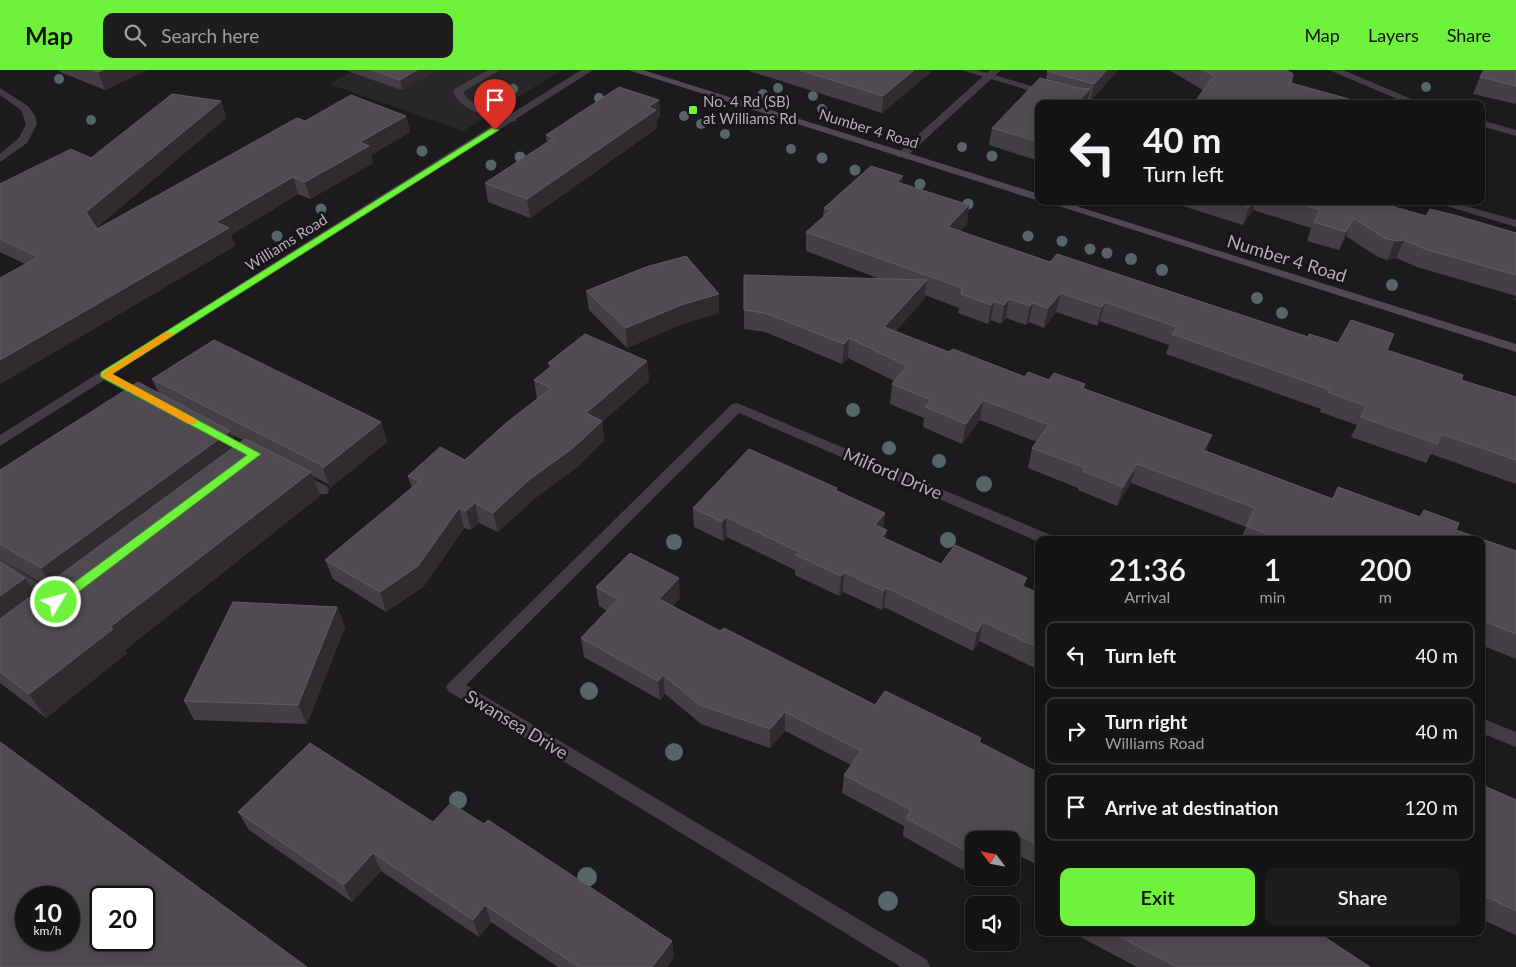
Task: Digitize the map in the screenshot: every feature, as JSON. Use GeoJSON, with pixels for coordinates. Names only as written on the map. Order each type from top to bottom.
{"type":"FeatureCollection","features":[{"type":"Feature","properties":{"kind":"main road","name":"Number 4 Road"},"geometry":{"type":"LineString","coordinates":[[633,70],[1035,197]]}},
{"type":"Feature","properties":{"kind":"main road","name":"Number 4 Road"},"geometry":{"type":"LineString","coordinates":[[1061,205],[1516,348]]}},
{"type":"Feature","properties":{"kind":"street"},"geometry":{"type":"LineString","coordinates":[[495,70],[458,91],[459,97],[465,103],[512,119]]}},
{"type":"Feature","properties":{"kind":"street","name":"Williams Road"},"geometry":{"type":"LineString","coordinates":[[0,440],[588,70]]}},
{"type":"Feature","properties":{"kind":"street"},"geometry":{"type":"LineString","coordinates":[[966,70],[992,73],[1075,100]]}},
{"type":"Feature","properties":{"kind":"street"},"geometry":{"type":"LineString","coordinates":[[1334,70],[1408,100]]}},
{"type":"Feature","properties":{"kind":"street"},"geometry":{"type":"LineString","coordinates":[[902,155],[992,73]]}},
{"type":"Feature","properties":{"kind":"street"},"geometry":{"type":"LineString","coordinates":[[0,91],[22,103],[29,111],[32,123],[29,133],[23,142],[0,159]]}},
{"type":"Feature","properties":{"kind":"street"},"geometry":{"type":"LineString","coordinates":[[1485,124],[1516,133]]}},
{"type":"Feature","properties":{"kind":"street"},"geometry":{"type":"LineString","coordinates":[[1450,205],[1516,224]]}},
{"type":"Feature","properties":{"kind":"street"},"geometry":{"type":"LineString","coordinates":[[105,375],[159,403]]}},
{"type":"Feature","properties":{"kind":"street","name":"Milford Drive"},"geometry":{"type":"LineString","coordinates":[[737,407],[1039,536]]}},
{"type":"Feature","properties":{"kind":"street","name":"Swansea Drive"},"geometry":{"type":"LineString","coordinates":[[737,407],[454,686],[920,967]]}},
{"type":"Feature","properties":{"kind":"street"},"geometry":{"type":"LineString","coordinates":[[289,472],[322,490]]}},
{"type":"Feature","properties":{"kind":"street"},"geometry":{"type":"LineString","coordinates":[[0,564],[60,599],[42,612]]}},
{"type":"Feature","properties":{"kind":"street"},"geometry":{"type":"LineString","coordinates":[[1485,727],[1516,740]]}},
{"type":"Feature","properties":{"kind":"shaded area"},"geometry":{"type":"Polygon","coordinates":[[[355,70],[562,70],[463,131],[329,84],[355,70]]]}},
{"type":"Feature","properties":{"kind":"building"},"geometry":{"type":"Polygon","coordinates":[[[372,70],[417,70],[400,80],[372,70]]]}},
{"type":"Feature","properties":{"kind":"building"},"geometry":{"type":"Polygon","coordinates":[[[800,70],[914,70],[883,96],[800,70]]]}},
{"type":"Feature","properties":{"kind":"building"},"geometry":{"type":"Polygon","coordinates":[[[1048,70],[1107,70],[1094,84],[1048,70]]]}},
{"type":"Feature","properties":{"kind":"building"},"geometry":{"type":"Polygon","coordinates":[[[1203,70],[1287,70],[1293,74],[1291,83],[1353,100],[1196,100],[1214,76],[1203,70]]]}},
{"type":"Feature","properties":{"kind":"building"},"geometry":{"type":"Polygon","coordinates":[[[1484,70],[1516,70],[1516,86],[1480,77],[1484,70]]]}},
{"type":"Feature","properties":{"kind":"building"},"geometry":{"type":"Polygon","coordinates":[[[1040,78],[1078,88],[1090,89],[1080,100],[1035,100],[1035,141],[992,128],[1040,78]]]}},
{"type":"Feature","properties":{"kind":"building"},"geometry":{"type":"Polygon","coordinates":[[[619,87],[659,100],[648,107],[656,110],[527,199],[485,183],[554,138],[546,135],[619,87]]]}},
{"type":"Feature","properties":{"kind":"building"},"geometry":{"type":"Polygon","coordinates":[[[172,94],[221,101],[86,212],[97,229],[297,118],[305,121],[351,95],[406,116],[360,142],[369,146],[305,182],[293,177],[216,222],[229,228],[0,360],[0,278],[38,257],[0,239],[0,184],[71,149],[91,158],[172,94]]]}},
{"type":"Feature","properties":{"kind":"building"},"geometry":{"type":"Polygon","coordinates":[[[871,166],[903,176],[897,182],[969,205],[948,227],[1050,262],[1057,254],[1308,337],[1309,334],[1338,343],[1351,320],[1394,334],[1387,350],[1463,375],[1461,380],[1516,397],[1516,460],[1441,434],[1437,444],[1361,417],[1366,406],[1328,392],[1330,390],[1172,334],[1177,327],[1105,302],[1102,307],[1061,293],[1048,308],[1033,303],[1030,306],[1009,299],[1004,305],[994,301],[991,305],[961,294],[962,288],[806,232],[831,210],[824,208],[871,166]]]}},
{"type":"Feature","properties":{"kind":"building"},"geometry":{"type":"Polygon","coordinates":[[[1304,205],[1387,205],[1426,216],[1430,209],[1516,233],[1516,275],[1425,249],[1404,240],[1395,241],[1384,238],[1354,218],[1346,232],[1314,222],[1320,210],[1304,205]]]}},
{"type":"Feature","properties":{"kind":"building"},"geometry":{"type":"Polygon","coordinates":[[[686,256],[719,294],[681,305],[626,328],[586,291],[646,267],[686,256]]]}},
{"type":"Feature","properties":{"kind":"building"},"geometry":{"type":"Polygon","coordinates":[[[744,275],[927,280],[884,327],[949,352],[953,349],[1025,377],[1028,372],[1049,380],[1054,373],[1085,384],[1082,388],[1212,435],[1203,450],[1333,499],[1338,487],[1420,517],[1424,510],[1459,523],[1456,530],[1473,536],[1272,536],[1246,526],[1255,508],[1137,464],[1123,487],[1083,471],[1085,468],[1032,448],[1049,425],[983,400],[966,424],[925,407],[931,400],[892,384],[907,366],[849,338],[844,344],[765,313],[744,310],[744,275]]]}},
{"type":"Feature","properties":{"kind":"building"},"geometry":{"type":"Polygon","coordinates":[[[585,334],[647,361],[586,413],[602,421],[573,448],[530,479],[493,513],[475,503],[466,511],[459,508],[418,566],[380,592],[325,560],[420,481],[408,476],[440,447],[465,460],[505,424],[551,388],[534,380],[553,365],[548,363],[585,334]]]}},
{"type":"Feature","properties":{"kind":"building"},"geometry":{"type":"Polygon","coordinates":[[[214,340],[381,422],[323,468],[321,465],[152,379],[214,340]]]}},
{"type":"Feature","properties":{"kind":"building"},"geometry":{"type":"Polygon","coordinates":[[[138,382],[230,431],[41,568],[0,544],[0,470],[138,382]]]}},
{"type":"Feature","properties":{"kind":"building"},"geometry":{"type":"Polygon","coordinates":[[[245,439],[311,472],[110,627],[113,629],[29,694],[0,672],[0,619],[245,439]]]}},
{"type":"Feature","properties":{"kind":"building"},"geometry":{"type":"Polygon","coordinates":[[[749,449],[837,488],[835,490],[885,513],[875,525],[887,530],[882,537],[941,564],[955,545],[1027,578],[1022,586],[1035,591],[1035,646],[983,622],[977,632],[887,588],[884,591],[844,572],[841,576],[796,555],[799,552],[726,517],[722,522],[693,508],[749,449]]]}},
{"type":"Feature","properties":{"kind":"building"},"geometry":{"type":"Polygon","coordinates":[[[1485,540],[1516,551],[1516,634],[1485,622],[1485,540]]]}},
{"type":"Feature","properties":{"kind":"building"},"geometry":{"type":"Polygon","coordinates":[[[630,553],[679,578],[659,599],[720,631],[724,628],[875,705],[885,691],[981,738],[979,742],[1035,771],[1035,844],[1020,836],[1020,831],[965,831],[965,850],[906,818],[911,810],[844,775],[861,751],[785,712],[770,729],[700,705],[663,675],[658,681],[581,638],[618,599],[596,587],[630,553]]]}},
{"type":"Feature","properties":{"kind":"building"},"geometry":{"type":"Polygon","coordinates":[[[0,562],[25,578],[0,596],[0,562]]]}},
{"type":"Feature","properties":{"kind":"building"},"geometry":{"type":"Polygon","coordinates":[[[233,602],[337,607],[298,705],[184,701],[233,602]]]}},
{"type":"Feature","properties":{"kind":"building"},"geometry":{"type":"Polygon","coordinates":[[[0,742],[307,967],[0,967],[0,742]]]}},
{"type":"Feature","properties":{"kind":"building"},"geometry":{"type":"Polygon","coordinates":[[[310,743],[433,822],[451,803],[484,824],[488,820],[672,941],[652,967],[579,967],[485,905],[473,920],[373,853],[344,885],[238,812],[310,743]]]}},
{"type":"Feature","properties":{"kind":"building"},"geometry":{"type":"Polygon","coordinates":[[[1485,786],[1516,800],[1516,911],[1485,896],[1485,786]]]}},
{"type":"Feature","properties":{"kind":"building"},"geometry":{"type":"Polygon","coordinates":[[[1119,936],[1323,936],[1370,967],[1177,967],[1119,936]]]}},
{"type":"Feature","properties":{"kind":"slow traffic"},"geometry":{"type":"LineString","coordinates":[[170,334],[105,375],[192,421]]}},
{"type":"Feature","properties":{"kind":"place","name":"No. 4 Rd (SB) at Williams Rd"},"geometry":{"type":"Point","coordinates":[693,110]}},
{"type":"Feature","properties":{"kind":"route"},"geometry":{"type":"LineString","coordinates":[[56,602],[255,454],[105,375],[495,130]]}}]}
